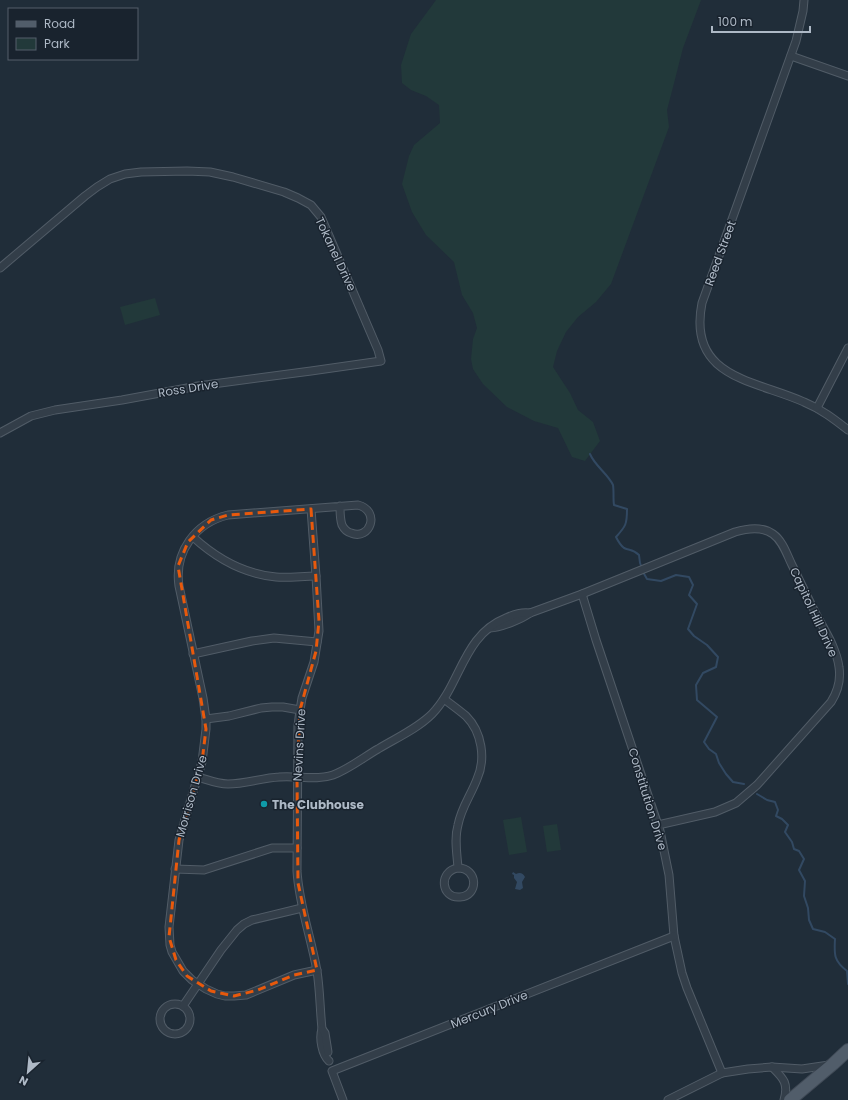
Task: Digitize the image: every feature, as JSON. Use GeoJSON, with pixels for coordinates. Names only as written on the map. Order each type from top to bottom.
{"type":"FeatureCollection","features":[{"type":"Feature","properties":{"kind":"main road"},"geometry":{"type":"LineString","coordinates":[[790,1100],[848,1050]]}},
{"type":"Feature","properties":{"kind":"street","name":"Reed Street"},"geometry":{"type":"LineString","coordinates":[[804,0],[800,26],[791,56],[702,303],[699,320],[701,336],[706,350],[715,362],[727,372],[740,379],[791,396],[817,408],[829,415],[848,430]]}},
{"type":"Feature","properties":{"kind":"street"},"geometry":{"type":"LineString","coordinates":[[791,56],[848,76]]}},
{"type":"Feature","properties":{"kind":"street","name":"Tokanel Drive"},"geometry":{"type":"LineString","coordinates":[[0,268],[85,196],[110,179],[125,174],[141,172],[187,171],[210,172],[233,177],[284,192],[298,198],[311,206],[320,217],[375,343],[381,361]]}},
{"type":"Feature","properties":{"kind":"street"},"geometry":{"type":"LineString","coordinates":[[817,408],[848,348]]}},
{"type":"Feature","properties":{"kind":"street","name":"Ross Drive"},"geometry":{"type":"LineString","coordinates":[[0,433],[31,416],[55,410],[122,400],[198,386],[381,361]]}},
{"type":"Feature","properties":{"kind":"street","name":"Morrison Drive"},"geometry":{"type":"LineString","coordinates":[[317,970],[294,975],[252,992],[234,996],[217,994],[198,985],[183,971],[176,960],[170,945],[169,927],[179,840],[198,777],[204,751],[206,719],[178,577],[180,558],[183,550],[204,525],[211,520],[228,515],[340,506],[358,505],[364,507],[369,512],[371,521],[369,528],[358,534],[349,533],[342,526],[340,506]]}},
{"type":"Feature","properties":{"kind":"street","name":"Nevins Drive"},"geometry":{"type":"LineString","coordinates":[[310,509],[319,621],[314,662],[302,698],[298,726],[298,883],[302,908],[317,970],[322,1029],[320,1034],[322,1046],[325,1058],[329,1061],[332,1071]]}},
{"type":"Feature","properties":{"kind":"street","name":"Capitol Hill Drive"},"geometry":{"type":"LineString","coordinates":[[198,777],[219,784],[234,784],[268,778],[327,776],[341,771],[421,723],[432,714],[444,699],[472,645],[480,635],[494,624],[521,612],[530,613],[582,594],[728,534],[754,528],[767,531],[776,536],[783,546],[832,644],[839,667],[840,680],[838,688],[831,702],[744,797],[736,803],[715,812],[658,825]]}},
{"type":"Feature","properties":{"kind":"street"},"geometry":{"type":"LineString","coordinates":[[193,537],[208,550],[237,567],[258,574],[277,577],[316,576]]}},
{"type":"Feature","properties":{"kind":"street","name":"Constitution Drive"},"geometry":{"type":"LineString","coordinates":[[582,594],[658,825],[669,875],[674,936],[687,988],[722,1073]]}},
{"type":"Feature","properties":{"kind":"street"},"geometry":{"type":"LineString","coordinates":[[193,654],[252,641],[274,638],[317,642]]}},
{"type":"Feature","properties":{"kind":"street"},"geometry":{"type":"LineString","coordinates":[[444,699],[467,717],[477,731],[482,756],[478,778],[462,810],[457,828],[456,841],[458,868]]}},
{"type":"Feature","properties":{"kind":"street"},"geometry":{"type":"LineString","coordinates":[[206,719],[272,707],[300,710]]}},
{"type":"Feature","properties":{"kind":"street"},"geometry":{"type":"LineString","coordinates":[[175,869],[204,870],[272,848],[297,848]]}},
{"type":"Feature","properties":{"kind":"street"},"geometry":{"type":"LineString","coordinates":[[458,868],[468,870],[474,881],[474,887],[470,893],[462,897],[455,897],[450,894],[444,883],[447,874],[452,869],[458,868]]}},
{"type":"Feature","properties":{"kind":"street"},"geometry":{"type":"LineString","coordinates":[[183,1006],[221,950],[237,930],[244,924],[252,920],[302,908]]}},
{"type":"Feature","properties":{"kind":"street","name":"Mercury Drive"},"geometry":{"type":"LineString","coordinates":[[332,1071],[674,936]]}},
{"type":"Feature","properties":{"kind":"street"},"geometry":{"type":"LineString","coordinates":[[174,1004],[183,1006],[190,1017],[188,1026],[179,1033],[173,1034],[167,1032],[162,1028],[160,1022],[160,1015],[163,1010],[174,1004]]}},
{"type":"Feature","properties":{"kind":"street"},"geometry":{"type":"LineString","coordinates":[[668,1100],[722,1073],[772,1067],[802,1069],[833,1064]]}},
{"type":"Feature","properties":{"kind":"street"},"geometry":{"type":"LineString","coordinates":[[772,1067],[784,1079],[786,1087],[784,1100]]}},
{"type":"Feature","properties":{"kind":"street"},"geometry":{"type":"LineString","coordinates":[[332,1071],[343,1100]]}},
{"type":"Feature","properties":{"kind":"highlighted area"},"geometry":{"type":"Polygon","coordinates":[[[311,509],[319,621],[316,651],[300,710],[297,776],[298,883],[317,970],[294,975],[258,990],[234,996],[211,991],[187,976],[176,960],[169,937],[179,840],[202,762],[206,729],[178,566],[188,542],[211,520],[228,515],[311,509]]]}},
{"type":"Feature","properties":{"kind":"green space"},"geometry":{"type":"Polygon","coordinates":[[[436,0],[701,0],[683,48],[667,110],[669,127],[611,284],[596,302],[578,317],[566,332],[557,351],[553,367],[570,393],[578,410],[593,422],[600,441],[585,461],[572,457],[558,428],[534,421],[507,407],[483,384],[473,369],[471,359],[473,339],[477,328],[473,313],[462,295],[454,262],[426,235],[412,212],[402,184],[409,156],[414,145],[440,123],[439,105],[426,96],[411,90],[402,83],[401,65],[411,34],[436,0]]]}},
{"type":"Feature","properties":{"kind":"green space"},"geometry":{"type":"Polygon","coordinates":[[[155,298],[160,315],[125,325],[120,307],[155,298]]]}},
{"type":"Feature","properties":{"kind":"green space"},"geometry":{"type":"Polygon","coordinates":[[[521,817],[527,852],[509,855],[503,820],[521,817]]]}},
{"type":"Feature","properties":{"kind":"green space"},"geometry":{"type":"Polygon","coordinates":[[[557,824],[561,850],[547,852],[543,826],[557,824]]]}},
{"type":"Feature","properties":{"kind":"water"},"geometry":{"type":"Polygon","coordinates":[[[513,872],[516,874],[521,873],[525,877],[522,882],[523,888],[520,890],[515,889],[517,882],[512,874],[513,872]]]}},
{"type":"Feature","properties":{"kind":"waterway"},"geometry":{"type":"LineString","coordinates":[[590,454],[613,485],[614,505],[627,509],[625,524],[616,537],[624,548],[633,550],[639,555],[642,568]]}},
{"type":"Feature","properties":{"kind":"waterway"},"geometry":{"type":"LineString","coordinates":[[643,572],[647,579],[661,581],[676,575],[689,577],[693,585],[689,595],[697,604],[688,629],[694,636],[707,645],[718,657],[716,667],[703,673],[696,685],[697,700],[717,717],[704,742],[709,749],[716,754],[719,763],[733,782],[744,784]]}},
{"type":"Feature","properties":{"kind":"waterway"},"geometry":{"type":"LineString","coordinates":[[757,794],[767,800],[775,802],[778,810],[776,816],[788,825],[785,832],[792,842],[794,849],[799,851],[804,859],[799,870],[805,881],[804,896],[808,908],[809,920],[813,929],[825,932],[835,939],[837,961],[847,971],[848,984]]}},
{"type":"Feature","properties":{"kind":"place","name":"The Clubhouse"},"geometry":{"type":"Point","coordinates":[264,804]}}]}
